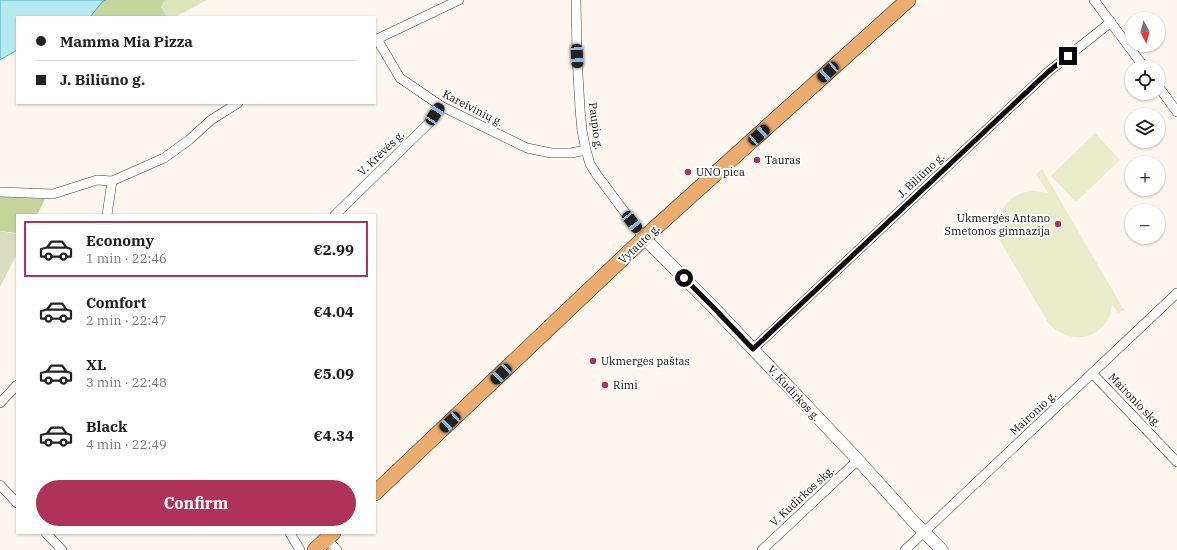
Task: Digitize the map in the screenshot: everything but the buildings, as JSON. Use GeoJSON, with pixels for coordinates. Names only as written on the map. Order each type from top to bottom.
{"type":"FeatureCollection","features":[{"type":"Feature","properties":{"kind":"main road","name":"Vytauto g."},"geometry":{"type":"LineString","coordinates":[[376,492],[644,238],[908,0]]}},
{"type":"Feature","properties":{"kind":"main road"},"geometry":{"type":"LineString","coordinates":[[315,550],[330,536]]}},
{"type":"Feature","properties":{"kind":"street"},"geometry":{"type":"LineString","coordinates":[[376,39],[459,0]]}},
{"type":"Feature","properties":{"kind":"street","name":"Paupio g."},"geometry":{"type":"LineString","coordinates":[[576,0],[580,109],[582,131],[586,150],[590,164],[597,176],[644,238]]}},
{"type":"Feature","properties":{"kind":"street"},"geometry":{"type":"LineString","coordinates":[[1094,0],[1139,60]]}},
{"type":"Feature","properties":{"kind":"street","name":"J. Biliūno g."},"geometry":{"type":"LineString","coordinates":[[753,349],[1048,72],[1110,22]]}},
{"type":"Feature","properties":{"kind":"street","name":"Kareivinių g."},"geometry":{"type":"LineString","coordinates":[[376,39],[400,78],[441,106],[527,148],[550,153],[572,153],[586,150]]}},
{"type":"Feature","properties":{"kind":"street"},"geometry":{"type":"LineString","coordinates":[[1165,96],[1177,112]]}},
{"type":"Feature","properties":{"kind":"street"},"geometry":{"type":"LineString","coordinates":[[0,192],[53,194],[97,180],[112,181],[164,158],[189,140],[211,120],[236,104]]}},
{"type":"Feature","properties":{"kind":"street","name":"V. Krėvės g."},"geometry":{"type":"LineString","coordinates":[[336,214],[430,122],[441,106]]}},
{"type":"Feature","properties":{"kind":"street"},"geometry":{"type":"LineString","coordinates":[[107,214],[112,181]]}},
{"type":"Feature","properties":{"kind":"street","name":"V. Kudirkos g."},"geometry":{"type":"LineString","coordinates":[[644,238],[713,307],[942,550]]}},
{"type":"Feature","properties":{"kind":"street","name":"Maironio g."},"geometry":{"type":"LineString","coordinates":[[905,550],[1177,293]]}},
{"type":"Feature","properties":{"kind":"street","name":"Maironio skg."},"geometry":{"type":"LineString","coordinates":[[1092,373],[1177,462]]}},
{"type":"Feature","properties":{"kind":"street"},"geometry":{"type":"LineString","coordinates":[[0,403],[16,386]]}},
{"type":"Feature","properties":{"kind":"street","name":"V. Kudirkos skg."},"geometry":{"type":"LineString","coordinates":[[762,550],[858,460]]}},
{"type":"Feature","properties":{"kind":"street"},"geometry":{"type":"LineString","coordinates":[[0,485],[16,502]]}},
{"type":"Feature","properties":{"kind":"street"},"geometry":{"type":"LineString","coordinates":[[47,534],[62,550]]}},
{"type":"Feature","properties":{"kind":"street"},"geometry":{"type":"LineString","coordinates":[[291,534],[300,550]]}},
{"type":"Feature","properties":{"kind":"street"},"geometry":{"type":"LineString","coordinates":[[330,536],[337,550]]}},
{"type":"Feature","properties":{"kind":"green space"},"geometry":{"type":"Polygon","coordinates":[[[166,0],[161,7],[166,16],[91,16],[103,1],[166,0]]]}},
{"type":"Feature","properties":{"kind":"green space"},"geometry":{"type":"Polygon","coordinates":[[[207,0],[177,16],[166,16],[161,7],[164,1],[207,0]]]}},
{"type":"Feature","properties":{"kind":"green space"},"geometry":{"type":"Polygon","coordinates":[[[1095,133],[1120,160],[1076,202],[1051,176],[1095,133]]]}},
{"type":"Feature","properties":{"kind":"green space"},"geometry":{"type":"Polygon","coordinates":[[[1042,169],[1124,310],[1118,313],[1112,304],[1110,316],[1102,327],[1088,336],[1072,337],[1056,330],[1049,324],[999,239],[998,222],[1000,214],[1009,201],[1015,196],[1032,191],[1048,193],[1036,174],[1042,169]]]}},
{"type":"Feature","properties":{"kind":"green space"},"geometry":{"type":"Polygon","coordinates":[[[0,197],[45,199],[38,214],[16,214],[16,233],[0,231],[0,197]]]}},
{"type":"Feature","properties":{"kind":"green space"},"geometry":{"type":"Polygon","coordinates":[[[0,231],[16,234],[16,256],[0,287],[0,231]]]}},
{"type":"Feature","properties":{"kind":"water"},"geometry":{"type":"Polygon","coordinates":[[[0,0],[106,0],[103,1],[91,16],[16,16],[16,51],[0,60],[0,0]]]}},
{"type":"Feature","properties":{"kind":"place","name":"Tauras"},"geometry":{"type":"Point","coordinates":[757,160]}},
{"type":"Feature","properties":{"kind":"place","name":"UNO pica"},"geometry":{"type":"Point","coordinates":[688,172]}},
{"type":"Feature","properties":{"kind":"place","name":"Ukmergės Antano Smetonos gimnazija"},"geometry":{"type":"Point","coordinates":[1058,224]}},
{"type":"Feature","properties":{"kind":"place","name":"Ukmergės paštas"},"geometry":{"type":"Point","coordinates":[593,361]}},
{"type":"Feature","properties":{"kind":"place","name":"Rimi"},"geometry":{"type":"Point","coordinates":[605,385]}},
{"type":"Feature","properties":{"kind":"route"},"geometry":{"type":"LineString","coordinates":[[684,278],[753,349],[1048,72],[1068,56]]}}]}
